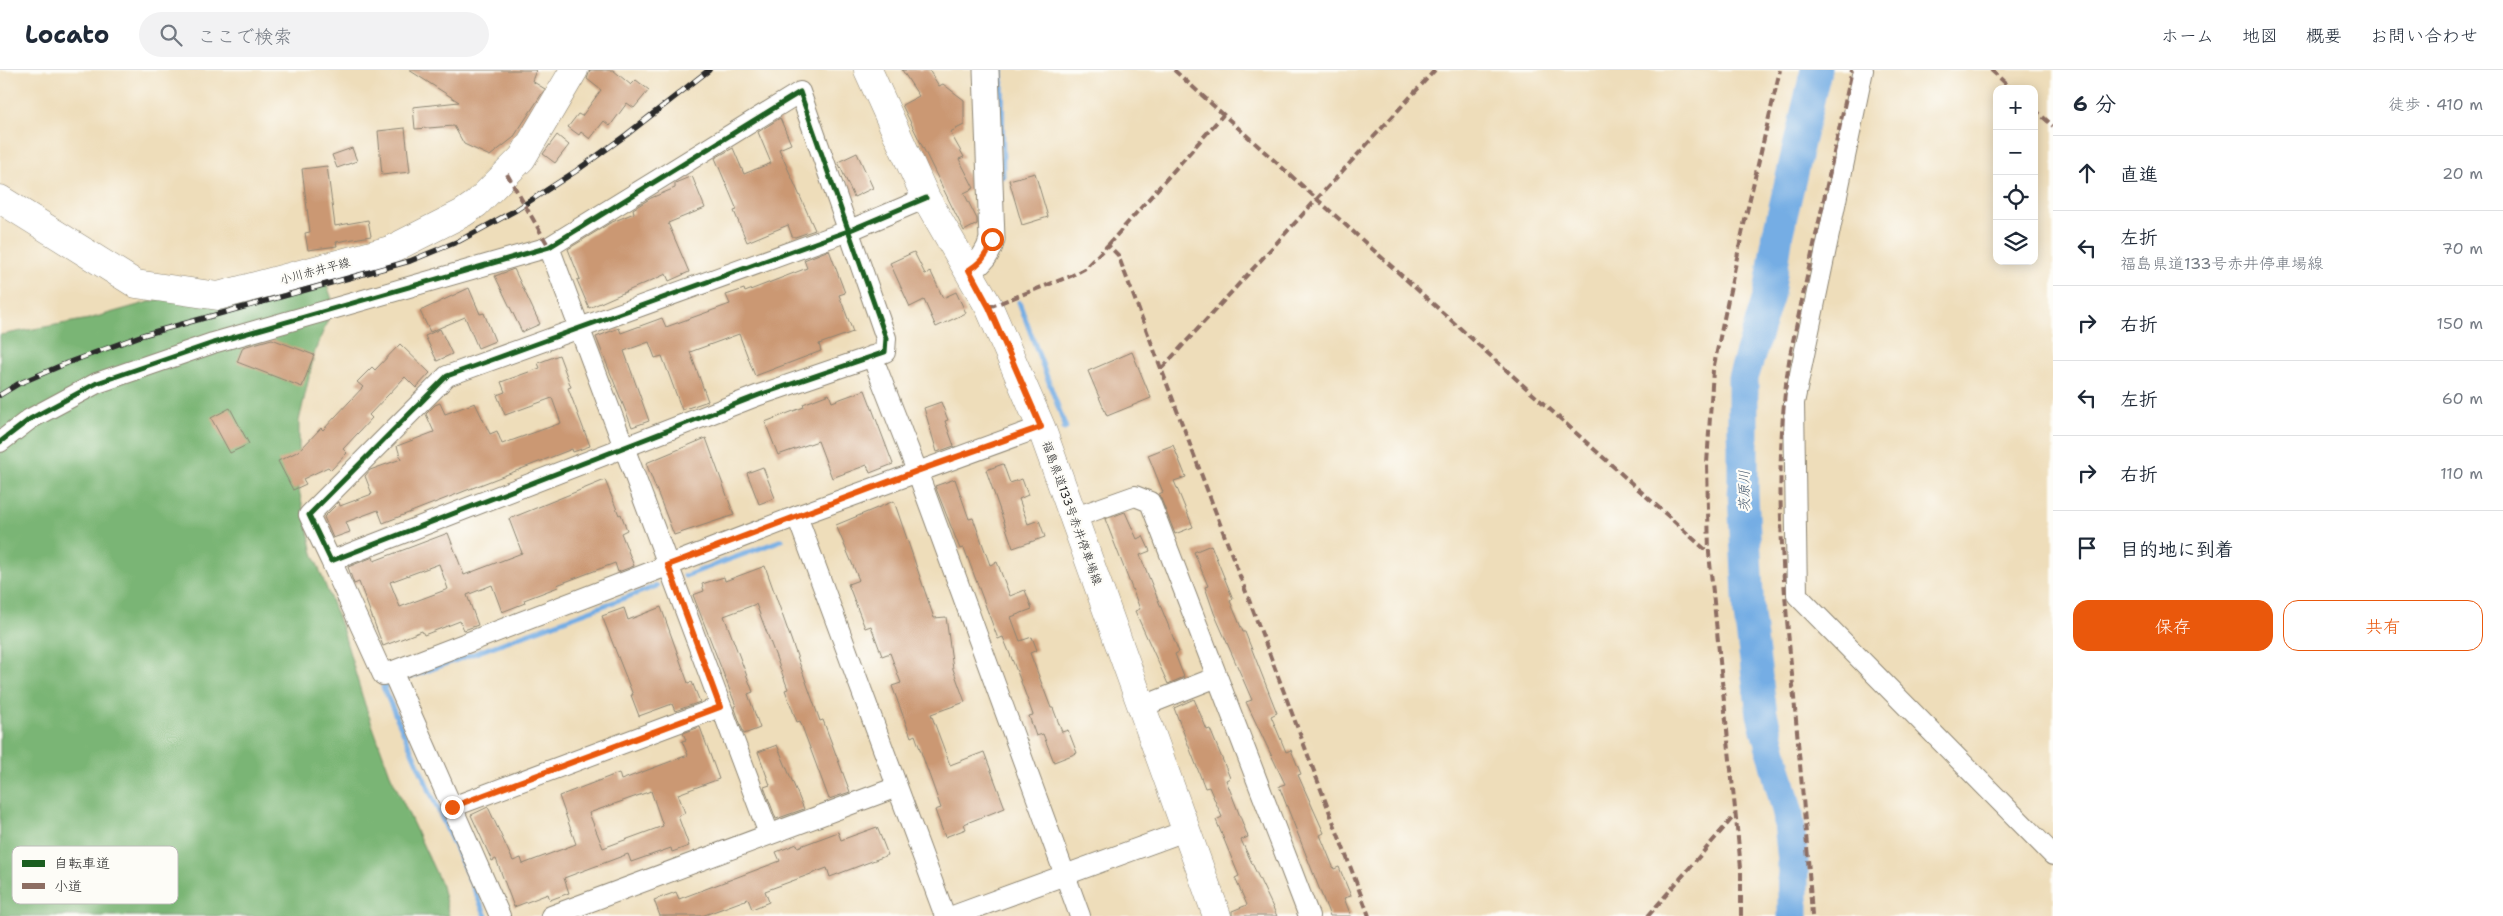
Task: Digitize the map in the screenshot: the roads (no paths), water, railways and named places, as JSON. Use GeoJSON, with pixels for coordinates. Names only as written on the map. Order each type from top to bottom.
{"type":"FeatureCollection","features":[{"type":"Feature","properties":{"kind":"main road","name":"小川赤井平線"},"geometry":{"type":"LineString","coordinates":[[0,199],[136,284],[218,296],[390,250],[463,213],[476,204],[522,158],[574,70]]}},
{"type":"Feature","properties":{"kind":"main road","name":"福島県道133号赤井停車場線"},"geometry":{"type":"LineString","coordinates":[[868,70],[926,198],[989,307],[1041,427],[1217,916]]}},
{"type":"Feature","properties":{"kind":"street"},"geometry":{"type":"LineString","coordinates":[[969,270],[978,265],[989,250],[992,239],[986,70]]}},
{"type":"Feature","properties":{"kind":"street"},"geometry":{"type":"LineString","coordinates":[[1863,70],[1794,403],[1797,595],[2053,855]]}},
{"type":"Feature","properties":{"kind":"street"},"geometry":{"type":"LineString","coordinates":[[0,442],[30,419],[97,382],[213,343],[549,247],[800,92],[886,338],[885,352],[623,447],[331,561]]}},
{"type":"Feature","properties":{"kind":"street"},"geometry":{"type":"LineString","coordinates":[[926,198],[848,231],[447,376],[309,515],[383,675],[796,516],[1041,427]]}},
{"type":"Feature","properties":{"kind":"street"},"geometry":{"type":"LineString","coordinates":[[549,247],[578,329],[769,834]]}},
{"type":"Feature","properties":{"kind":"street"},"geometry":{"type":"LineString","coordinates":[[872,356],[917,471],[1080,916]]}},
{"type":"Feature","properties":{"kind":"street"},"geometry":{"type":"LineString","coordinates":[[1074,518],[1135,496],[1150,502],[1309,916]]}},
{"type":"Feature","properties":{"kind":"street"},"geometry":{"type":"LineString","coordinates":[[796,516],[945,916]]}},
{"type":"Feature","properties":{"kind":"street"},"geometry":{"type":"LineString","coordinates":[[392,671],[500,916]]}},
{"type":"Feature","properties":{"kind":"street"},"geometry":{"type":"LineString","coordinates":[[1141,707],[1217,678]]}},
{"type":"Feature","properties":{"kind":"street"},"geometry":{"type":"LineString","coordinates":[[452,807],[720,707]]}},
{"type":"Feature","properties":{"kind":"street"},"geometry":{"type":"LineString","coordinates":[[551,916],[897,787]]}},
{"type":"Feature","properties":{"kind":"street"},"geometry":{"type":"LineString","coordinates":[[953,916],[1185,831]]}},
{"type":"Feature","properties":{"kind":"waterway"},"geometry":{"type":"LineString","coordinates":[[1002,70],[1003,177]]}},
{"type":"Feature","properties":{"kind":"waterway","name":"茨原川"},"geometry":{"type":"LineString","coordinates":[[1793,916],[1793,861],[1788,814],[1762,714],[1749,615],[1743,493],[1743,378],[1769,294],[1778,233],[1816,70]]}},
{"type":"Feature","properties":{"kind":"waterway"},"geometry":{"type":"LineString","coordinates":[[1019,302],[1066,428],[1064,429]]}},
{"type":"Feature","properties":{"kind":"waterway"},"geometry":{"type":"LineString","coordinates":[[685,576],[782,540]]}},
{"type":"Feature","properties":{"kind":"waterway"},"geometry":{"type":"LineString","coordinates":[[405,679],[657,586]]}},
{"type":"Feature","properties":{"kind":"waterway"},"geometry":{"type":"LineString","coordinates":[[386,686],[383,687],[486,916]]}},
{"type":"Feature","properties":{"kind":"railway"},"geometry":{"type":"LineString","coordinates":[[0,395],[18,384],[67,363],[143,335],[410,261],[459,241],[516,210],[576,171],[626,135],[709,70]]}}]}
